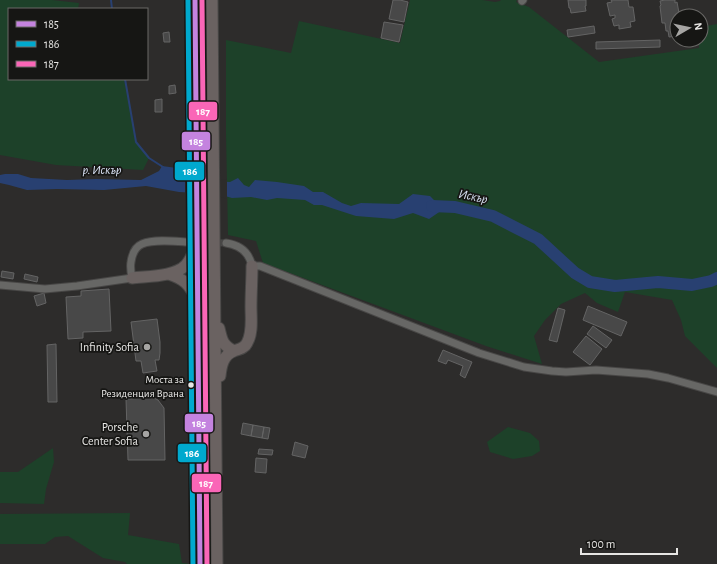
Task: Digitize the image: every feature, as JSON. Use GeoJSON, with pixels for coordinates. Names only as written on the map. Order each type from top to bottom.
{"type":"FeatureCollection","features":[{"type":"Feature","properties":{"kind":"highway"},"geometry":{"type":"LineString","coordinates":[[195,0],[200,564]]}},
{"type":"Feature","properties":{"kind":"highway"},"geometry":{"type":"LineString","coordinates":[[212,0],[217,564]]}},
{"type":"Feature","properties":{"kind":"highway"},"geometry":{"type":"LineString","coordinates":[[132,278],[169,274],[182,269],[189,262],[197,246]]}},
{"type":"Feature","properties":{"kind":"highway"},"geometry":{"type":"LineString","coordinates":[[216,411],[222,364],[225,358],[234,351],[242,349],[249,337],[251,326],[252,266]]}},
{"type":"Feature","properties":{"kind":"highway"},"geometry":{"type":"LineString","coordinates":[[169,274],[180,278],[187,283],[193,290],[197,300]]}},
{"type":"Feature","properties":{"kind":"highway"},"geometry":{"type":"LineString","coordinates":[[215,305],[222,340],[226,347],[234,351]]}},
{"type":"Feature","properties":{"kind":"street"},"geometry":{"type":"LineString","coordinates":[[0,285],[45,289],[132,278],[132,257],[137,247],[141,244],[153,241],[186,242]]}},
{"type":"Feature","properties":{"kind":"street"},"geometry":{"type":"LineString","coordinates":[[226,243],[233,244],[241,248],[251,260],[252,266],[260,266],[479,353],[524,367],[559,372],[610,370],[648,374],[717,392]]}},
{"type":"Feature","properties":{"kind":"green space"},"geometry":{"type":"Polygon","coordinates":[[[0,0],[52,0],[79,3],[78,8],[8,8],[8,80],[124,80],[136,142],[149,158],[143,170],[56,165],[0,155],[0,0]]]}},
{"type":"Feature","properties":{"kind":"green space"},"geometry":{"type":"Polygon","coordinates":[[[201,0],[206,0],[206,75],[201,75],[201,0]]]}},
{"type":"Feature","properties":{"kind":"green space"},"geometry":{"type":"Polygon","coordinates":[[[410,0],[482,0],[495,2],[501,0],[517,0],[516,2],[529,7],[599,62],[699,48],[709,48],[709,26],[717,24],[717,368],[685,336],[681,320],[672,300],[625,292],[618,312],[597,303],[585,293],[561,304],[545,320],[534,336],[542,364],[486,346],[263,263],[256,241],[228,235],[226,40],[291,53],[299,21],[400,43],[410,0]]]}},
{"type":"Feature","properties":{"kind":"green space"},"geometry":{"type":"Polygon","coordinates":[[[203,288],[208,288],[211,564],[206,564],[203,288]]]}},
{"type":"Feature","properties":{"kind":"green space"},"geometry":{"type":"Polygon","coordinates":[[[508,427],[530,433],[539,441],[540,451],[532,456],[513,459],[490,452],[487,442],[508,427]]]}},
{"type":"Feature","properties":{"kind":"green space"},"geometry":{"type":"Polygon","coordinates":[[[53,448],[54,462],[46,489],[44,504],[0,503],[0,472],[18,472],[53,448]]]}},
{"type":"Feature","properties":{"kind":"green space"},"geometry":{"type":"Polygon","coordinates":[[[130,513],[128,535],[179,544],[182,563],[191,564],[127,564],[125,562],[103,558],[68,536],[55,537],[45,544],[0,544],[0,514],[130,513]]]}},
{"type":"Feature","properties":{"kind":"water"},"geometry":{"type":"Polygon","coordinates":[[[162,166],[184,169],[208,181],[230,182],[238,178],[244,185],[249,187],[255,180],[304,186],[313,192],[323,192],[342,203],[351,206],[361,203],[399,204],[413,194],[430,196],[436,202],[448,206],[429,219],[413,213],[394,219],[356,216],[322,205],[314,205],[305,200],[277,198],[267,200],[251,197],[232,198],[218,194],[179,192],[146,186],[104,190],[27,190],[0,183],[0,175],[5,174],[18,174],[31,178],[67,180],[141,180],[159,171],[162,166]]]}},
{"type":"Feature","properties":{"kind":"pier"},"geometry":{"type":"Polygon","coordinates":[[[185,167],[208,179],[227,180],[227,199],[218,196],[185,195],[185,167]]]}},
{"type":"Feature","properties":{"kind":"building"},"geometry":{"type":"Polygon","coordinates":[[[393,0],[408,2],[404,22],[389,19],[393,0]]]}},
{"type":"Feature","properties":{"kind":"building"},"geometry":{"type":"Polygon","coordinates":[[[568,0],[586,0],[586,11],[571,13],[568,0]]]}},
{"type":"Feature","properties":{"kind":"building"},"geometry":{"type":"Polygon","coordinates":[[[611,0],[628,0],[629,7],[633,7],[635,21],[630,22],[631,27],[619,29],[619,25],[614,26],[612,19],[615,18],[615,15],[610,16],[607,3],[612,2],[611,0]]]}},
{"type":"Feature","properties":{"kind":"building"},"geometry":{"type":"Polygon","coordinates":[[[675,0],[675,3],[677,2],[678,8],[669,8],[669,37],[668,31],[666,31],[665,23],[662,23],[660,1],[675,0]]]}},
{"type":"Feature","properties":{"kind":"building"},"geometry":{"type":"Polygon","coordinates":[[[384,22],[403,25],[399,42],[381,38],[384,22]]]}},
{"type":"Feature","properties":{"kind":"building"},"geometry":{"type":"Polygon","coordinates":[[[594,26],[595,33],[568,37],[567,30],[594,26]]]}},
{"type":"Feature","properties":{"kind":"building"},"geometry":{"type":"Polygon","coordinates":[[[169,32],[170,42],[164,42],[163,33],[169,32]]]}},
{"type":"Feature","properties":{"kind":"building"},"geometry":{"type":"Polygon","coordinates":[[[660,40],[660,47],[596,49],[596,42],[660,40]]]}},
{"type":"Feature","properties":{"kind":"building"},"geometry":{"type":"Polygon","coordinates":[[[175,85],[176,93],[169,94],[169,86],[175,85]]]}},
{"type":"Feature","properties":{"kind":"building"},"geometry":{"type":"Polygon","coordinates":[[[162,99],[162,112],[155,112],[155,100],[162,99]]]}},
{"type":"Feature","properties":{"kind":"building"},"geometry":{"type":"Polygon","coordinates":[[[2,271],[14,273],[13,279],[1,277],[2,271]]]}},
{"type":"Feature","properties":{"kind":"building"},"geometry":{"type":"Polygon","coordinates":[[[25,274],[38,277],[37,282],[24,279],[25,274]]]}},
{"type":"Feature","properties":{"kind":"building"},"geometry":{"type":"Polygon","coordinates":[[[109,289],[111,331],[83,332],[83,338],[68,339],[66,297],[81,296],[81,291],[109,289]]]}},
{"type":"Feature","properties":{"kind":"building"},"geometry":{"type":"Polygon","coordinates":[[[44,293],[46,303],[37,306],[34,296],[44,293]]]}},
{"type":"Feature","properties":{"kind":"building"},"geometry":{"type":"Polygon","coordinates":[[[588,306],[627,322],[621,336],[583,320],[588,306]]]}},
{"type":"Feature","properties":{"kind":"building"},"geometry":{"type":"Polygon","coordinates":[[[558,308],[565,310],[557,342],[549,340],[558,308]]]}},
{"type":"Feature","properties":{"kind":"building","name":"Infinity Sofia"},"geometry":{"type":"Polygon","coordinates":[[[157,319],[160,353],[159,360],[155,360],[157,371],[143,373],[141,361],[136,361],[131,322],[157,319]]]}},
{"type":"Feature","properties":{"kind":"building"},"geometry":{"type":"Polygon","coordinates":[[[593,326],[612,340],[606,348],[587,334],[593,326]]]}},
{"type":"Feature","properties":{"kind":"building"},"geometry":{"type":"Polygon","coordinates":[[[586,336],[602,349],[590,365],[573,352],[586,336]]]}},
{"type":"Feature","properties":{"kind":"building"},"geometry":{"type":"Polygon","coordinates":[[[56,344],[57,402],[48,402],[47,345],[56,344]]]}},
{"type":"Feature","properties":{"kind":"building"},"geometry":{"type":"Polygon","coordinates":[[[443,350],[472,362],[465,378],[460,375],[463,366],[448,360],[446,364],[438,361],[443,350]]]}},
{"type":"Feature","properties":{"kind":"building","name":"Porsche Center Sofia"},"geometry":{"type":"Polygon","coordinates":[[[154,398],[158,400],[164,408],[165,460],[128,460],[126,399],[154,398]]]}},
{"type":"Feature","properties":{"kind":"building"},"geometry":{"type":"Polygon","coordinates":[[[243,423],[253,425],[251,436],[241,434],[243,423]]]}},
{"type":"Feature","properties":{"kind":"building"},"geometry":{"type":"Polygon","coordinates":[[[253,425],[264,427],[262,438],[251,436],[253,425]]]}},
{"type":"Feature","properties":{"kind":"building"},"geometry":{"type":"Polygon","coordinates":[[[264,427],[270,428],[268,439],[262,438],[264,427]]]}},
{"type":"Feature","properties":{"kind":"building"},"geometry":{"type":"Polygon","coordinates":[[[295,442],[308,446],[305,458],[292,455],[295,442]]]}},
{"type":"Feature","properties":{"kind":"building"},"geometry":{"type":"Polygon","coordinates":[[[259,449],[273,450],[272,455],[258,454],[259,449]]]}},
{"type":"Feature","properties":{"kind":"building"},"geometry":{"type":"Polygon","coordinates":[[[256,458],[267,459],[266,473],[255,472],[256,458]]]}},
{"type":"Feature","properties":{"kind":"waterway"},"geometry":{"type":"LineString","coordinates":[[111,0],[112,8]]}},
{"type":"Feature","properties":{"kind":"waterway"},"geometry":{"type":"LineString","coordinates":[[125,80],[136,142],[149,158],[163,167]]}},
{"type":"Feature","properties":{"kind":"waterway","name":"Искър"},"geometry":{"type":"LineString","coordinates":[[432,206],[455,207],[493,216],[538,239],[575,273],[590,282],[615,286],[658,282],[692,285],[711,281],[717,278]]}},
{"type":"Feature","properties":{"kind":"tunnel"},"geometry":{"type":"LineString","coordinates":[[186,242],[226,243]]}},
{"type":"Feature","properties":{"kind":"transit line","name":"186"},"geometry":{"type":"LineString","coordinates":[[188,0],[193,564]]}},
{"type":"Feature","properties":{"kind":"transit line","name":"185"},"geometry":{"type":"LineString","coordinates":[[195,0],[200,564]]}},
{"type":"Feature","properties":{"kind":"transit line","name":"187"},"geometry":{"type":"LineString","coordinates":[[202,0],[207,564]]}},
{"type":"Feature","properties":{"kind":"place","name":"Infinity Sofia"},"geometry":{"type":"Point","coordinates":[147,347]}},
{"type":"Feature","properties":{"kind":"place","name":"Моста за Резиденция Врана"},"geometry":{"type":"Point","coordinates":[191,385]}},
{"type":"Feature","properties":{"kind":"place","name":"Porsche Center Sofia"},"geometry":{"type":"Point","coordinates":[146,434]}},
{"type":"Feature","properties":{"kind":"water label","name":"р. Искър"},"geometry":{"type":"Point","coordinates":[102,170]}}]}
